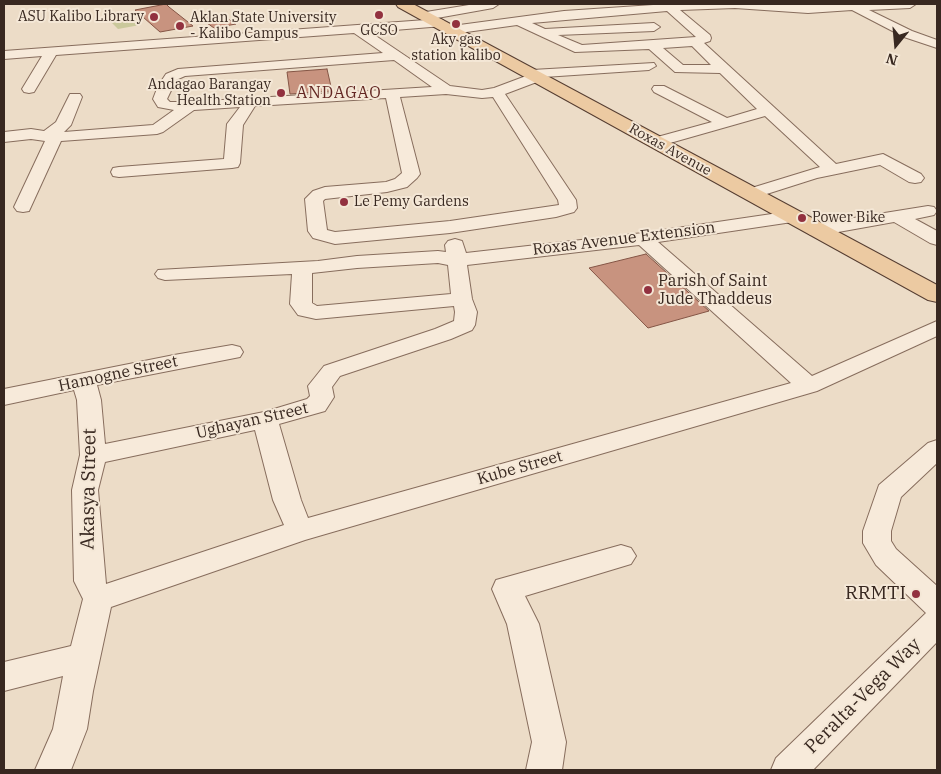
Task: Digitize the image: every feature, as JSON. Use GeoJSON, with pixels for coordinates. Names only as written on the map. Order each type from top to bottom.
{"type":"FeatureCollection","features":[{"type":"Feature","properties":{"kind":"main road","name":"Roxas Avenue"},"geometry":{"type":"LineString","coordinates":[[403,4],[937,295]]}},
{"type":"Feature","properties":{"kind":"street"},"geometry":{"type":"LineString","coordinates":[[439,23],[493,4]]}},
{"type":"Feature","properties":{"kind":"street"},"geometry":{"type":"LineString","coordinates":[[4,55],[439,23],[518,21],[590,10],[634,6],[735,4],[808,8],[910,4]]}},
{"type":"Feature","properties":{"kind":"street"},"geometry":{"type":"LineString","coordinates":[[735,4],[764,20]]}},
{"type":"Feature","properties":{"kind":"street"},"geometry":{"type":"LineString","coordinates":[[850,5],[908,34],[937,44]]}},
{"type":"Feature","properties":{"kind":"street"},"geometry":{"type":"LineString","coordinates":[[634,6],[671,44]]}},
{"type":"Feature","properties":{"kind":"street"},"geometry":{"type":"LineString","coordinates":[[518,21],[575,48],[582,49],[671,44],[703,40],[705,37],[672,6]]}},
{"type":"Feature","properties":{"kind":"street"},"geometry":{"type":"LineString","coordinates":[[590,10],[615,29]]}},
{"type":"Feature","properties":{"kind":"street"},"geometry":{"type":"LineString","coordinates":[[564,15],[580,32]]}},
{"type":"Feature","properties":{"kind":"street"},"geometry":{"type":"LineString","coordinates":[[542,32],[580,32],[654,26]]}},
{"type":"Feature","properties":{"kind":"street"},"geometry":{"type":"LineString","coordinates":[[357,29],[446,90]]}},
{"type":"Feature","properties":{"kind":"street"},"geometry":{"type":"LineString","coordinates":[[695,42],[833,170]]}},
{"type":"Feature","properties":{"kind":"street"},"geometry":{"type":"LineString","coordinates":[[652,45],[680,69],[724,69]]}},
{"type":"Feature","properties":{"kind":"street"},"geometry":{"type":"LineString","coordinates":[[29,89],[52,51]]}},
{"type":"Feature","properties":{"kind":"street"},"geometry":{"type":"LineString","coordinates":[[397,56],[183,72],[171,78],[165,86],[160,99],[163,104],[168,106],[190,106],[249,104],[446,90],[482,94],[497,92],[535,76],[649,66]]}},
{"type":"Feature","properties":{"kind":"street"},"geometry":{"type":"LineString","coordinates":[[658,88],[724,122]]}},
{"type":"Feature","properties":{"kind":"street"},"geometry":{"type":"LineString","coordinates":[[392,94],[411,174],[401,183],[387,187],[325,192],[314,198],[317,231],[334,238],[450,227],[556,212],[568,208],[567,200],[497,92]]}},
{"type":"Feature","properties":{"kind":"street"},"geometry":{"type":"LineString","coordinates":[[23,206],[52,136],[63,125],[75,97]]}},
{"type":"Feature","properties":{"kind":"street"},"geometry":{"type":"LineString","coordinates":[[119,172],[232,163],[235,124],[242,118],[249,104]]}},
{"type":"Feature","properties":{"kind":"street"},"geometry":{"type":"LineString","coordinates":[[4,137],[21,134],[52,136],[157,129],[190,106]]}},
{"type":"Feature","properties":{"kind":"street"},"geometry":{"type":"LineString","coordinates":[[656,142],[768,111]]}},
{"type":"Feature","properties":{"kind":"street"},"geometry":{"type":"LineString","coordinates":[[751,194],[833,170],[900,154]]}},
{"type":"Feature","properties":{"kind":"street"},"geometry":{"type":"LineString","coordinates":[[883,159],[915,178]]}},
{"type":"Feature","properties":{"kind":"street"},"geometry":{"type":"LineString","coordinates":[[816,230],[928,211]]}},
{"type":"Feature","properties":{"kind":"street","name":"Roxas Avenue Extension"},"geometry":{"type":"LineString","coordinates":[[165,274],[302,267],[438,257],[456,260],[643,239],[792,216]]}},
{"type":"Feature","properties":{"kind":"street"},"geometry":{"type":"LineString","coordinates":[[897,216],[937,239]]}},
{"type":"Feature","properties":{"kind":"street","name":"Ughayan Street"},"geometry":{"type":"LineString","coordinates":[[93,455],[265,420],[316,405],[322,396],[320,386],[332,371],[443,334],[464,325],[466,312],[456,260],[457,251],[450,227]]}},
{"type":"Feature","properties":{"kind":"street"},"geometry":{"type":"LineString","coordinates":[[643,239],[809,386]]}},
{"type":"Feature","properties":{"kind":"street"},"geometry":{"type":"LineString","coordinates":[[302,267],[301,304],[306,310],[311,312],[462,299]]}},
{"type":"Feature","properties":{"kind":"street","name":"Kube Street"},"geometry":{"type":"LineString","coordinates":[[98,599],[300,531],[809,386],[937,328]]}},
{"type":"Feature","properties":{"kind":"street","name":"Hamogne Street"},"geometry":{"type":"LineString","coordinates":[[4,397],[232,352]]}},
{"type":"Feature","properties":{"kind":"street","name":"Akasya Street"},"geometry":{"type":"LineString","coordinates":[[84,381],[88,400],[93,455],[85,490],[89,581],[98,599]]}},
{"type":"Feature","properties":{"kind":"street"},"geometry":{"type":"LineString","coordinates":[[265,420],[287,500],[300,531]]}},
{"type":"Feature","properties":{"kind":"street"},"geometry":{"type":"LineString","coordinates":[[937,449],[890,492],[877,531],[877,543],[886,556],[937,604]]}},
{"type":"Feature","properties":{"kind":"street"},"geometry":{"type":"LineString","coordinates":[[544,770],[549,742],[523,624],[507,589],[621,556]]}},
{"type":"Feature","properties":{"kind":"street"},"geometry":{"type":"LineString","coordinates":[[54,770],[70,729],[76,691],[98,599]]}},
{"type":"Feature","properties":{"kind":"street","name":"Peralta-Vega Way"},"geometry":{"type":"LineString","coordinates":[[789,770],[937,622]]}},
{"type":"Feature","properties":{"kind":"street"},"geometry":{"type":"LineString","coordinates":[[4,676],[84,657]]}},
{"type":"Feature","properties":{"kind":"shaded area"},"geometry":{"type":"Polygon","coordinates":[[[126,12],[140,25],[118,29],[105,16],[126,12]]]}},
{"type":"Feature","properties":{"kind":"building","name":"ASU Kalibo Library"},"geometry":{"type":"Polygon","coordinates":[[[166,4],[193,26],[160,32],[135,10],[166,4]]]}},
{"type":"Feature","properties":{"kind":"building"},"geometry":{"type":"Polygon","coordinates":[[[220,14],[236,24],[214,28],[200,18],[220,14]]]}},
{"type":"Feature","properties":{"kind":"building"},"geometry":{"type":"Polygon","coordinates":[[[327,69],[332,91],[290,94],[287,72],[327,69]]]}},
{"type":"Feature","properties":{"kind":"building","name":"Parish of Saint Jude Thaddeus"},"geometry":{"type":"Polygon","coordinates":[[[646,254],[709,311],[648,328],[589,268],[646,254]]]}},
{"type":"Feature","properties":{"kind":"place","name":"GCSO"},"geometry":{"type":"Point","coordinates":[379,15]}},
{"type":"Feature","properties":{"kind":"place","name":"ASU Kalibo Library"},"geometry":{"type":"Point","coordinates":[154,17]}},
{"type":"Feature","properties":{"kind":"place","name":"Aky gas station kalibo"},"geometry":{"type":"Point","coordinates":[456,24]}},
{"type":"Feature","properties":{"kind":"place","name":"Aklan State University - Kalibo Campus"},"geometry":{"type":"Point","coordinates":[180,26]}},
{"type":"Feature","properties":{"kind":"place","name":"Andagao Barangay Health Station"},"geometry":{"type":"Point","coordinates":[281,93]}},
{"type":"Feature","properties":{"kind":"place","name":"Le Pemy Gardens"},"geometry":{"type":"Point","coordinates":[344,202]}},
{"type":"Feature","properties":{"kind":"place","name":"Power Bike"},"geometry":{"type":"Point","coordinates":[802,218]}},
{"type":"Feature","properties":{"kind":"place","name":"Parish of Saint Jude Thaddeus"},"geometry":{"type":"Point","coordinates":[648,290]}},
{"type":"Feature","properties":{"kind":"place","name":"RRMTI"},"geometry":{"type":"Point","coordinates":[916,594]}},
{"type":"Feature","properties":{"kind":"district","name":"ANDAGAO"},"geometry":{"type":"Point","coordinates":[339,93]}}]}
